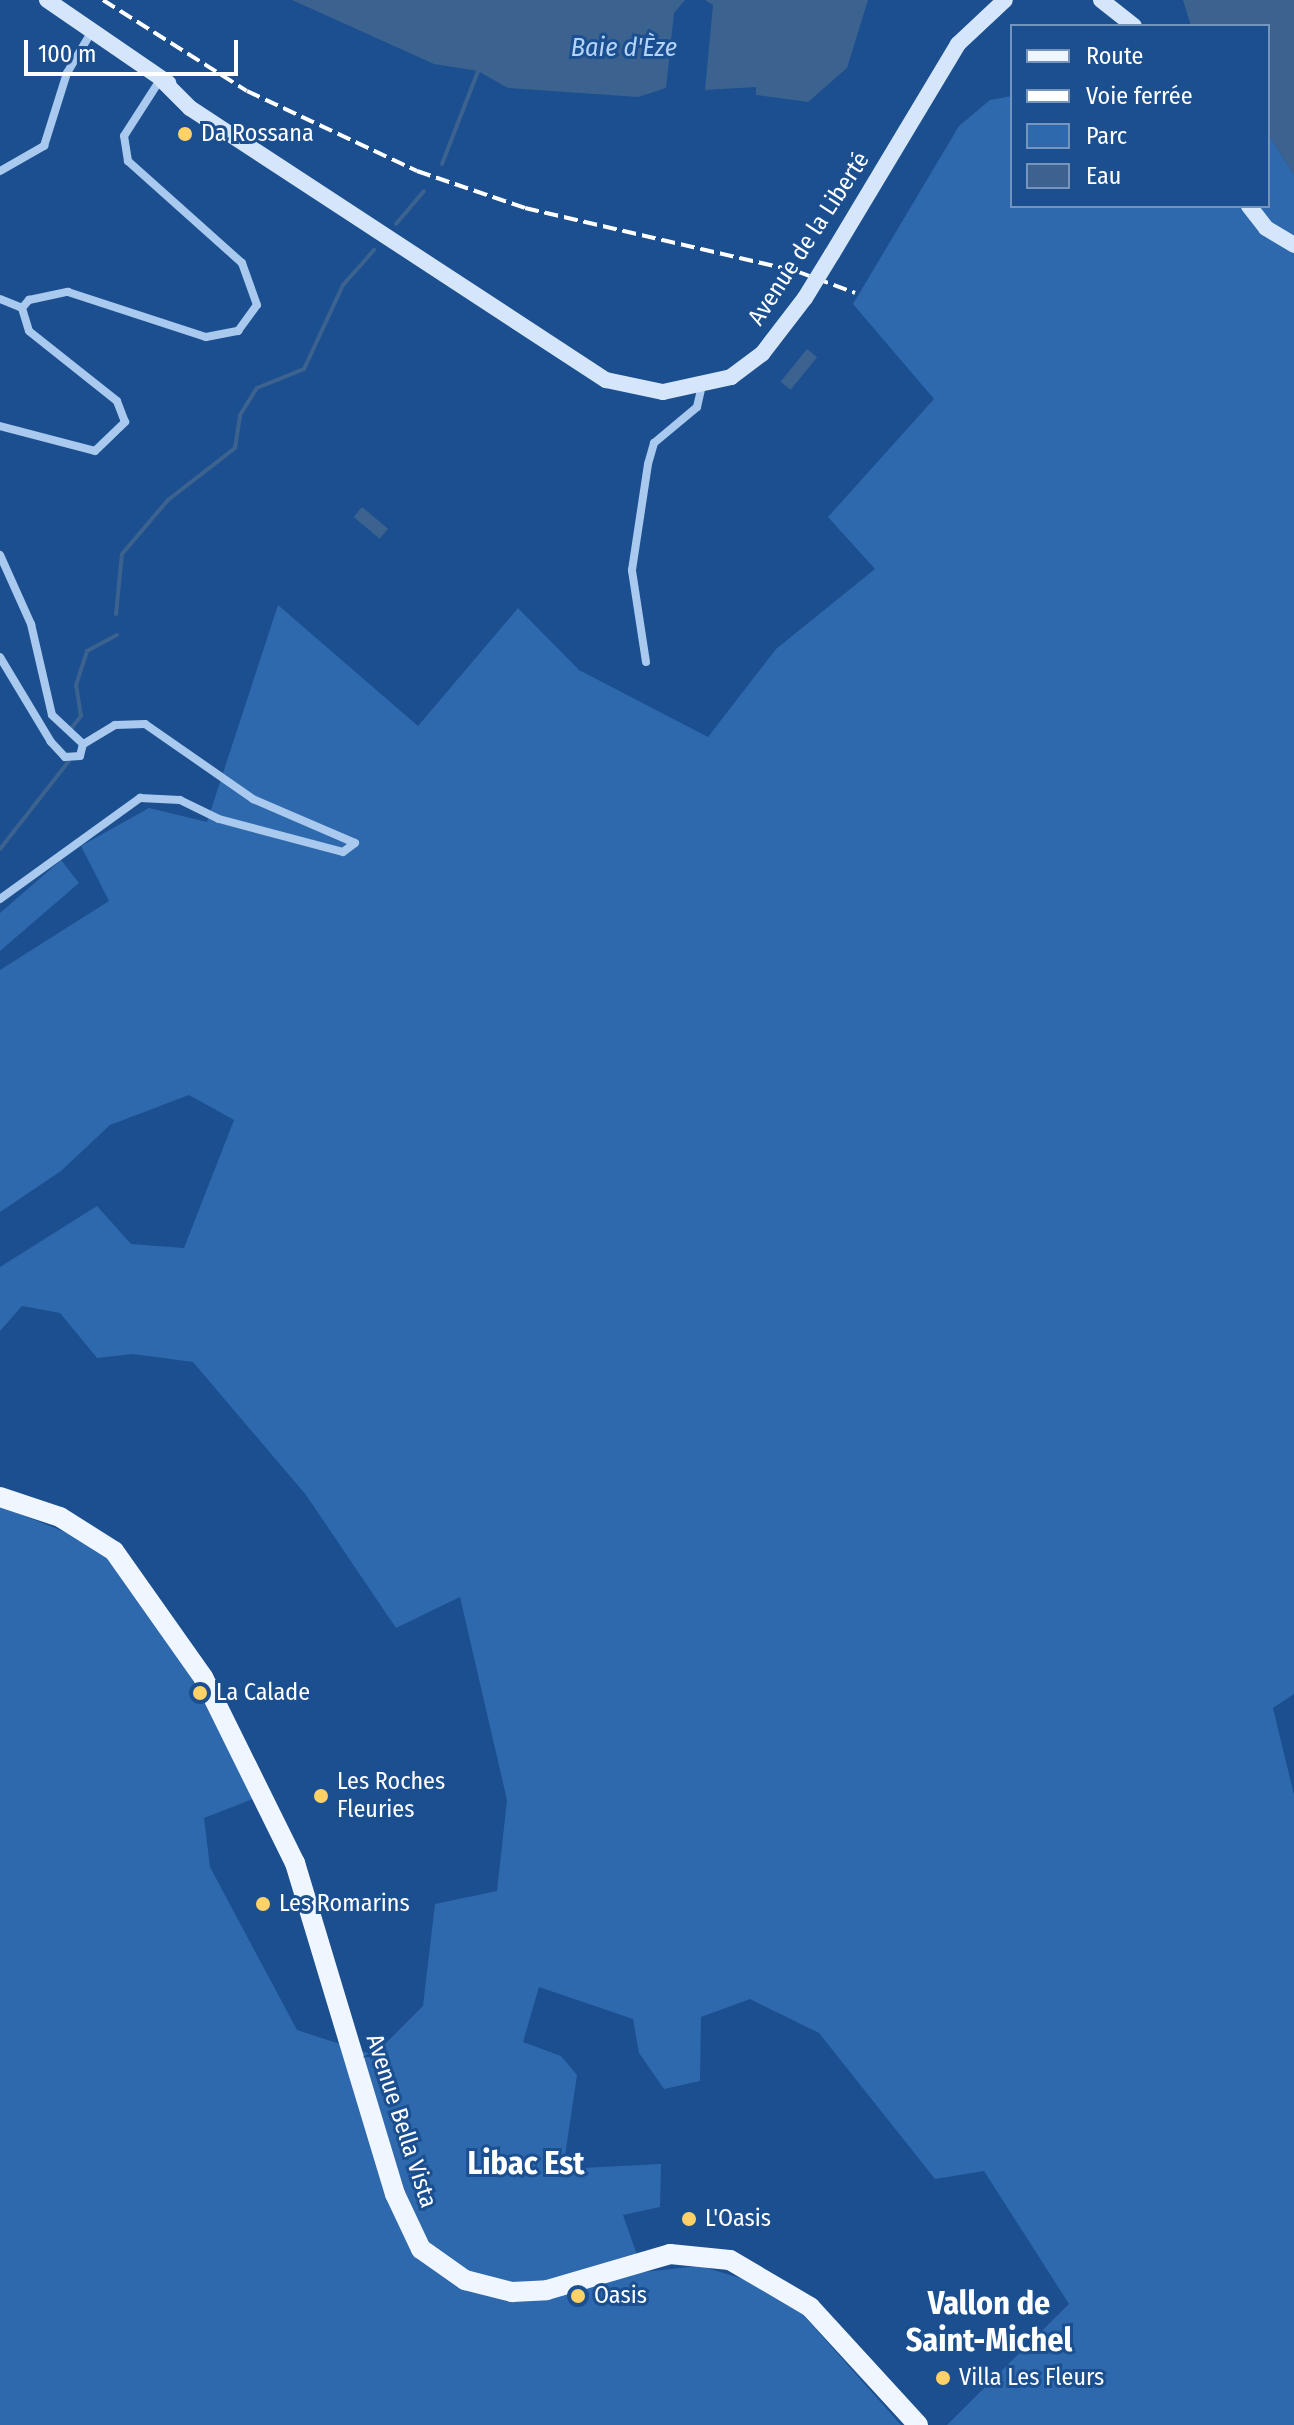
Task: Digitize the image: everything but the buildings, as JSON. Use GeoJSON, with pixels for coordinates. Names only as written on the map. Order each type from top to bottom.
{"type":"FeatureCollection","features":[{"type":"Feature","properties":{"kind":"main road"},"geometry":{"type":"LineString","coordinates":[[47,0],[573,364],[627,387],[701,389]]}},
{"type":"Feature","properties":{"kind":"main road","name":"Avenue de la Liberté"},"geometry":{"type":"LineString","coordinates":[[701,389],[762,354],[805,298],[958,44],[1005,0]]}},
{"type":"Feature","properties":{"kind":"main road"},"geometry":{"type":"LineString","coordinates":[[1101,0],[1131,24]]}},
{"type":"Feature","properties":{"kind":"main road"},"geometry":{"type":"LineString","coordinates":[[1251,208],[1266,228],[1294,245]]}},
{"type":"Feature","properties":{"kind":"main road","name":"Avenue Bella Vista"},"geometry":{"type":"LineString","coordinates":[[0,1497],[43,1509],[101,1541],[161,1611],[203,1677],[289,1848],[395,2194],[421,2249],[465,2280],[512,2292],[547,2290],[670,2254],[730,2260],[810,2307],[918,2425]]}},
{"type":"Feature","properties":{"kind":"street"},"geometry":{"type":"LineString","coordinates":[[0,171],[44,146],[67,73],[92,31]]}},
{"type":"Feature","properties":{"kind":"street"},"geometry":{"type":"LineString","coordinates":[[22,308],[42,295],[68,292],[206,337],[238,331],[249,319],[255,285],[242,263],[128,161],[122,147],[161,79]]}},
{"type":"Feature","properties":{"kind":"street"},"geometry":{"type":"LineString","coordinates":[[0,299],[22,308]]}},
{"type":"Feature","properties":{"kind":"street"},"geometry":{"type":"LineString","coordinates":[[0,426],[95,451],[125,422],[117,401],[29,331],[22,308]]}},
{"type":"Feature","properties":{"kind":"street"},"geometry":{"type":"LineString","coordinates":[[646,662],[632,570],[648,464],[654,443],[697,407],[701,389]]}},
{"type":"Feature","properties":{"kind":"street"},"geometry":{"type":"LineString","coordinates":[[0,555],[31,624],[52,715],[83,744]]}},
{"type":"Feature","properties":{"kind":"street"},"geometry":{"type":"LineString","coordinates":[[0,657],[65,757],[80,756],[83,744],[115,725],[145,724],[253,799],[355,843],[343,852],[219,819],[180,800],[140,798],[0,899]]}},
{"type":"Feature","properties":{"kind":"green space"},"geometry":{"type":"Polygon","coordinates":[[[1010,96],[1010,208],[1270,208],[1270,137],[1294,175],[1294,1694],[1273,1708],[1294,1795],[1294,2425],[947,2425],[1069,2304],[984,2171],[935,2179],[819,2033],[750,1999],[701,2017],[700,2081],[664,2089],[639,2053],[633,2019],[539,1987],[523,2042],[561,2056],[577,2075],[563,2169],[661,2164],[660,2207],[623,2215],[643,2272],[700,2266],[747,2280],[798,2309],[901,2425],[0,2425],[0,1506],[87,1541],[122,1570],[182,1659],[253,1799],[204,1818],[210,1867],[297,2030],[374,2055],[423,2006],[435,1904],[497,1891],[507,1800],[460,1597],[396,1628],[306,1495],[193,1362],[133,1354],[97,1358],[60,1313],[22,1306],[0,1331],[0,1267],[97,1206],[131,1244],[184,1248],[234,1120],[189,1095],[110,1125],[61,1171],[0,1212],[0,970],[109,901],[81,846],[149,808],[207,822],[278,605],[418,726],[518,608],[579,670],[708,737],[776,649],[875,569],[828,517],[934,399],[853,304],[959,126],[990,100],[1010,96]]]}},
{"type":"Feature","properties":{"kind":"green space"},"geometry":{"type":"Polygon","coordinates":[[[61,860],[79,883],[0,951],[0,913],[61,860]]]}},
{"type":"Feature","properties":{"kind":"water","name":"Baie d'Èze"},"geometry":{"type":"Polygon","coordinates":[[[292,0],[685,0],[674,13],[666,88],[638,97],[508,88],[478,71],[434,64],[292,0]]]}},
{"type":"Feature","properties":{"kind":"water","name":"Baie d'Èze"},"geometry":{"type":"Polygon","coordinates":[[[705,0],[868,0],[847,68],[808,102],[756,95],[756,87],[705,90],[713,5],[705,0]]]}},
{"type":"Feature","properties":{"kind":"water"},"geometry":{"type":"Polygon","coordinates":[[[1183,0],[1294,0],[1294,175],[1270,137],[1270,24],[1190,24],[1183,0]]]}},
{"type":"Feature","properties":{"kind":"water"},"geometry":{"type":"Polygon","coordinates":[[[807,349],[817,357],[791,390],[781,382],[807,349]]]}},
{"type":"Feature","properties":{"kind":"water"},"geometry":{"type":"Polygon","coordinates":[[[362,507],[388,529],[380,539],[354,517],[362,507]]]}},
{"type":"Feature","properties":{"kind":"waterway"},"geometry":{"type":"LineString","coordinates":[[442,164],[478,71]]}},
{"type":"Feature","properties":{"kind":"waterway"},"geometry":{"type":"LineString","coordinates":[[396,224],[424,191]]}},
{"type":"Feature","properties":{"kind":"waterway"},"geometry":{"type":"LineString","coordinates":[[116,614],[122,554],[168,500],[235,448],[240,415],[257,388],[304,369],[343,285],[374,250]]}},
{"type":"Feature","properties":{"kind":"waterway"},"geometry":{"type":"LineString","coordinates":[[70,730],[81,716],[76,685],[87,651],[117,635]]}},
{"type":"Feature","properties":{"kind":"waterway"},"geometry":{"type":"LineString","coordinates":[[0,849],[69,761]]}},
{"type":"Feature","properties":{"kind":"railway"},"geometry":{"type":"LineString","coordinates":[[103,0],[247,91],[417,171],[525,208],[796,271],[855,293]]}},
{"type":"Feature","properties":{"kind":"place","name":"Da Rossana"},"geometry":{"type":"Point","coordinates":[185,134]}},
{"type":"Feature","properties":{"kind":"place","name":"La Calade"},"geometry":{"type":"Point","coordinates":[200,1693]}},
{"type":"Feature","properties":{"kind":"place","name":"Les Roches Fleuries"},"geometry":{"type":"Point","coordinates":[321,1796]}},
{"type":"Feature","properties":{"kind":"place","name":"Les Romarins"},"geometry":{"type":"Point","coordinates":[263,1904]}},
{"type":"Feature","properties":{"kind":"place","name":"L'Oasis"},"geometry":{"type":"Point","coordinates":[689,2219]}},
{"type":"Feature","properties":{"kind":"place","name":"Oasis"},"geometry":{"type":"Point","coordinates":[578,2296]}},
{"type":"Feature","properties":{"kind":"place","name":"Villa Les Fleurs"},"geometry":{"type":"Point","coordinates":[943,2378]}},
{"type":"Feature","properties":{"kind":"district","name":"Libac Est"},"geometry":{"type":"Point","coordinates":[526,2163]}},
{"type":"Feature","properties":{"kind":"district","name":"Vallon de Saint-Michel"},"geometry":{"type":"Point","coordinates":[989,2322]}}]}
